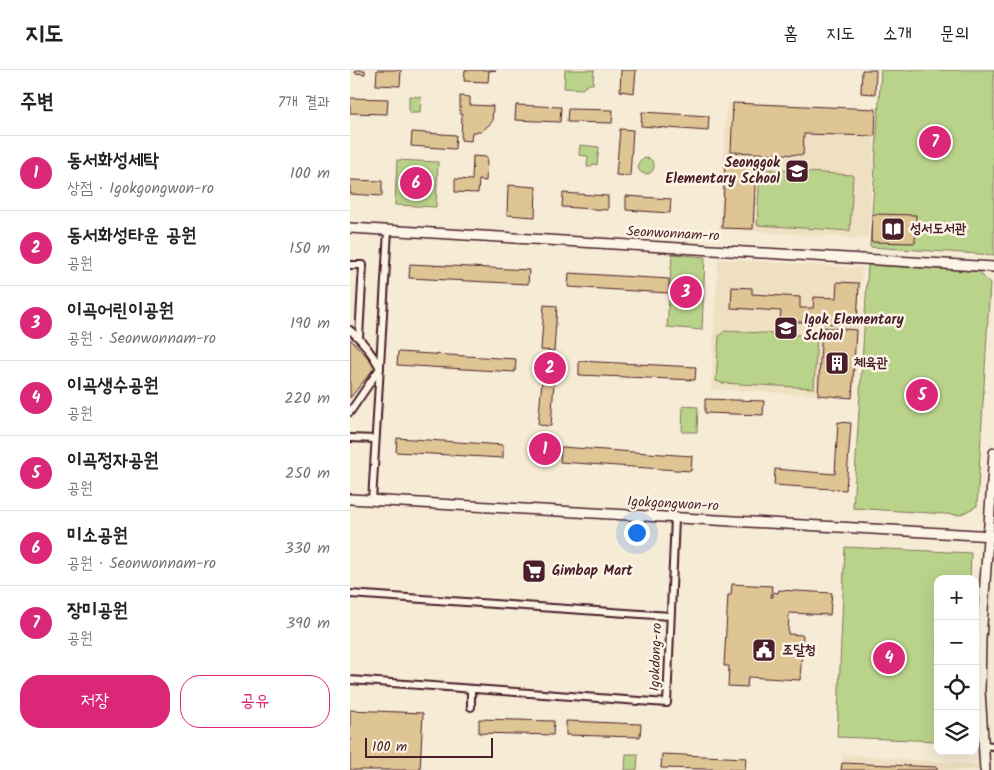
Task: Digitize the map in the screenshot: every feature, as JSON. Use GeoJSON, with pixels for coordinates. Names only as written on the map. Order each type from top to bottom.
{"type":"FeatureCollection","features":[{"type":"Feature","properties":{"kind":"main road","name":"Seonwonnam-ro"},"geometry":{"type":"LineString","coordinates":[[350,228],[994,267]]}},
{"type":"Feature","properties":{"kind":"main road"},"geometry":{"type":"LineString","coordinates":[[985,770],[980,682],[991,536],[994,453]]}},
{"type":"Feature","properties":{"kind":"main road","name":"Igokgongwon-ro"},"geometry":{"type":"LineString","coordinates":[[350,499],[991,536]]}},
{"type":"Feature","properties":{"kind":"street"},"geometry":{"type":"LineString","coordinates":[[372,501],[388,230]]}},
{"type":"Feature","properties":{"kind":"street"},"geometry":{"type":"LineString","coordinates":[[350,264],[363,265],[359,337]]}},
{"type":"Feature","properties":{"kind":"street"},"geometry":{"type":"LineString","coordinates":[[350,330],[359,337],[372,353],[380,368]]}},
{"type":"Feature","properties":{"kind":"street"},"geometry":{"type":"LineString","coordinates":[[350,412],[380,368]]}},
{"type":"Feature","properties":{"kind":"street"},"geometry":{"type":"LineString","coordinates":[[350,438],[376,439]]}},
{"type":"Feature","properties":{"kind":"street"},"geometry":{"type":"LineString","coordinates":[[670,616],[675,518]]}},
{"type":"Feature","properties":{"kind":"street","name":"Igokdong-ro"},"geometry":{"type":"LineString","coordinates":[[350,594],[670,616],[667,703],[350,680]]}},
{"type":"Feature","properties":{"kind":"street"},"geometry":{"type":"LineString","coordinates":[[471,689],[471,707]]}},
{"type":"Feature","properties":{"kind":"street"},"geometry":{"type":"LineString","coordinates":[[984,746],[994,746]]}},
{"type":"Feature","properties":{"kind":"shaded area","name":"Seonggok Elementary School"},"geometry":{"type":"Polygon","coordinates":[[[727,103],[876,112],[868,239],[719,229],[727,103]]]}},
{"type":"Feature","properties":{"kind":"shaded area","name":"Igok Elementary School"},"geometry":{"type":"Polygon","coordinates":[[[718,259],[862,268],[854,397],[711,389],[718,259]]]}},
{"type":"Feature","properties":{"kind":"shaded area"},"geometry":{"type":"Polygon","coordinates":[[[843,754],[979,765],[979,770],[842,770],[843,754]]]}},
{"type":"Feature","properties":{"kind":"green space"},"geometry":{"type":"Polygon","coordinates":[[[565,70],[594,70],[593,84],[589,84],[582,89],[564,88],[565,70]]]}},
{"type":"Feature","properties":{"kind":"green space"},"geometry":{"type":"Polygon","coordinates":[[[881,70],[994,70],[994,255],[870,247],[881,70]]]}},
{"type":"Feature","properties":{"kind":"green space"},"geometry":{"type":"Polygon","coordinates":[[[409,96],[421,97],[420,113],[409,113],[409,96]]]}},
{"type":"Feature","properties":{"kind":"green space"},"geometry":{"type":"Polygon","coordinates":[[[580,145],[599,147],[597,165],[594,164],[587,167],[588,156],[579,155],[580,145]]]}},
{"type":"Feature","properties":{"kind":"green space"},"geometry":{"type":"Polygon","coordinates":[[[646,158],[654,166],[646,174],[638,166],[646,158]]]}},
{"type":"Feature","properties":{"kind":"green space"},"geometry":{"type":"Polygon","coordinates":[[[397,160],[438,162],[436,207],[395,205],[397,160]]]}},
{"type":"Feature","properties":{"kind":"green space"},"geometry":{"type":"Polygon","coordinates":[[[760,169],[853,175],[850,231],[757,225],[760,169]]]}},
{"type":"Feature","properties":{"kind":"green space"},"geometry":{"type":"Polygon","coordinates":[[[672,254],[705,257],[702,330],[667,327],[672,254]]]}},
{"type":"Feature","properties":{"kind":"green space"},"geometry":{"type":"Polygon","coordinates":[[[868,265],[978,271],[990,283],[977,506],[960,515],[853,508],[868,265]]]}},
{"type":"Feature","properties":{"kind":"green space"},"geometry":{"type":"Polygon","coordinates":[[[725,331],[817,336],[814,388],[722,383],[716,381],[719,336],[725,331]]]}},
{"type":"Feature","properties":{"kind":"green space"},"geometry":{"type":"Polygon","coordinates":[[[546,358],[554,358],[559,363],[557,374],[546,376],[541,371],[541,363],[546,358]]]}},
{"type":"Feature","properties":{"kind":"green space"},"geometry":{"type":"Polygon","coordinates":[[[683,406],[698,407],[697,432],[682,432],[683,406]]]}},
{"type":"Feature","properties":{"kind":"green space"},"geometry":{"type":"Polygon","coordinates":[[[845,547],[971,553],[970,575],[934,575],[934,741],[837,737],[845,547]]]}},
{"type":"Feature","properties":{"kind":"green space"},"geometry":{"type":"Polygon","coordinates":[[[626,754],[638,754],[637,770],[625,770],[626,754]]]}},
{"type":"Feature","properties":{"kind":"building"},"geometry":{"type":"Polygon","coordinates":[[[356,70],[365,70],[365,74],[355,73],[356,70]]]}},
{"type":"Feature","properties":{"kind":"building"},"geometry":{"type":"Polygon","coordinates":[[[377,70],[401,70],[400,86],[376,85],[377,70]]]}},
{"type":"Feature","properties":{"kind":"building"},"geometry":{"type":"Polygon","coordinates":[[[465,70],[496,70],[489,71],[488,82],[464,81],[465,70]]]}},
{"type":"Feature","properties":{"kind":"building"},"geometry":{"type":"Polygon","coordinates":[[[621,70],[636,70],[634,93],[620,91],[621,70]]]}},
{"type":"Feature","properties":{"kind":"building"},"geometry":{"type":"Polygon","coordinates":[[[862,70],[876,70],[875,94],[861,93],[862,70]]]}},
{"type":"Feature","properties":{"kind":"building"},"geometry":{"type":"Polygon","coordinates":[[[460,96],[470,97],[470,105],[493,106],[492,122],[481,132],[472,132],[471,141],[461,140],[462,114],[460,114],[460,96]]]}},
{"type":"Feature","properties":{"kind":"building"},"geometry":{"type":"Polygon","coordinates":[[[350,98],[388,99],[387,114],[350,113],[350,98]]]}},
{"type":"Feature","properties":{"kind":"building"},"geometry":{"type":"Polygon","coordinates":[[[733,103],[876,109],[875,136],[804,134],[803,155],[731,152],[733,103]]]}},
{"type":"Feature","properties":{"kind":"building"},"geometry":{"type":"Polygon","coordinates":[[[516,105],[561,107],[560,122],[515,120],[516,105]]]}},
{"type":"Feature","properties":{"kind":"building"},"geometry":{"type":"Polygon","coordinates":[[[568,109],[613,110],[612,123],[567,122],[568,109]]]}},
{"type":"Feature","properties":{"kind":"building"},"geometry":{"type":"Polygon","coordinates":[[[642,112],[709,116],[708,131],[641,126],[642,112]]]}},
{"type":"Feature","properties":{"kind":"building"},"geometry":{"type":"Polygon","coordinates":[[[620,129],[633,130],[630,176],[616,175],[620,129]]]}},
{"type":"Feature","properties":{"kind":"building"},"geometry":{"type":"Polygon","coordinates":[[[412,132],[456,135],[455,149],[411,146],[412,132]]]}},
{"type":"Feature","properties":{"kind":"building"},"geometry":{"type":"Polygon","coordinates":[[[473,156],[487,157],[486,181],[479,180],[478,193],[455,192],[455,179],[472,180],[473,156]]]}},
{"type":"Feature","properties":{"kind":"building"},"geometry":{"type":"Polygon","coordinates":[[[725,163],[756,165],[753,229],[722,228],[725,163]]]}},
{"type":"Feature","properties":{"kind":"building"},"geometry":{"type":"Polygon","coordinates":[[[350,180],[382,181],[382,196],[350,194],[350,180]]]}},
{"type":"Feature","properties":{"kind":"building"},"geometry":{"type":"Polygon","coordinates":[[[508,185],[536,187],[535,217],[507,215],[508,185]]]}},
{"type":"Feature","properties":{"kind":"building"},"geometry":{"type":"Polygon","coordinates":[[[563,193],[608,196],[608,210],[562,207],[563,193]]]}},
{"type":"Feature","properties":{"kind":"building"},"geometry":{"type":"Polygon","coordinates":[[[626,196],[671,199],[670,213],[626,210],[626,196]]]}},
{"type":"Feature","properties":{"kind":"building","name":"성서도서관"},"geometry":{"type":"Polygon","coordinates":[[[872,214],[916,215],[915,243],[871,242],[872,214]]]}},
{"type":"Feature","properties":{"kind":"building"},"geometry":{"type":"Polygon","coordinates":[[[410,264],[529,270],[528,284],[409,278],[410,264]]]}},
{"type":"Feature","properties":{"kind":"building"},"geometry":{"type":"Polygon","coordinates":[[[569,273],[669,279],[669,293],[568,287],[569,273]]]}},
{"type":"Feature","properties":{"kind":"building"},"geometry":{"type":"Polygon","coordinates":[[[837,282],[859,283],[857,325],[780,321],[781,311],[731,308],[732,287],[752,288],[752,294],[800,297],[800,308],[813,308],[814,297],[836,298],[837,282]]]}},
{"type":"Feature","properties":{"kind":"building"},"geometry":{"type":"Polygon","coordinates":[[[544,305],[557,306],[554,351],[541,350],[544,305]]]}},
{"type":"Feature","properties":{"kind":"building","name":"체육관"},"geometry":{"type":"Polygon","coordinates":[[[822,327],[856,330],[852,398],[818,395],[822,327]]]}},
{"type":"Feature","properties":{"kind":"building"},"geometry":{"type":"Polygon","coordinates":[[[350,339],[376,366],[350,398],[350,339]]]}},
{"type":"Feature","properties":{"kind":"building"},"geometry":{"type":"Polygon","coordinates":[[[398,352],[516,359],[515,372],[397,365],[398,352]]]}},
{"type":"Feature","properties":{"kind":"building"},"geometry":{"type":"Polygon","coordinates":[[[579,361],[696,367],[695,380],[579,375],[579,361]]]}},
{"type":"Feature","properties":{"kind":"building"},"geometry":{"type":"Polygon","coordinates":[[[542,381],[554,382],[551,426],[538,425],[542,381]]]}},
{"type":"Feature","properties":{"kind":"building"},"geometry":{"type":"Polygon","coordinates":[[[705,399],[764,401],[763,415],[705,413],[705,399]]]}},
{"type":"Feature","properties":{"kind":"building"},"geometry":{"type":"Polygon","coordinates":[[[838,422],[851,423],[846,490],[774,485],[775,469],[835,474],[838,422]]]}},
{"type":"Feature","properties":{"kind":"building"},"geometry":{"type":"Polygon","coordinates":[[[397,438],[503,445],[503,458],[396,452],[397,438]]]}},
{"type":"Feature","properties":{"kind":"building"},"geometry":{"type":"Polygon","coordinates":[[[561,447],[692,456],[691,471],[560,462],[561,447]]]}},
{"type":"Feature","properties":{"kind":"building","name":"조달청"},"geometry":{"type":"Polygon","coordinates":[[[732,584],[772,586],[771,597],[773,597],[773,592],[778,593],[779,590],[832,593],[830,615],[789,613],[788,634],[803,635],[800,680],[748,677],[747,687],[728,686],[729,666],[724,666],[728,595],[731,595],[732,584]]]}},
{"type":"Feature","properties":{"kind":"building"},"geometry":{"type":"Polygon","coordinates":[[[350,710],[423,713],[420,770],[350,770],[350,710]]]}},
{"type":"Feature","properties":{"kind":"building"},"geometry":{"type":"Polygon","coordinates":[[[479,719],[554,721],[553,735],[479,733],[479,719]]]}},
{"type":"Feature","properties":{"kind":"building"},"geometry":{"type":"Polygon","coordinates":[[[566,721],[641,724],[640,737],[566,735],[566,721]]]}},
{"type":"Feature","properties":{"kind":"building"},"geometry":{"type":"Polygon","coordinates":[[[662,754],[746,758],[745,770],[661,768],[662,754]]]}},
{"type":"Feature","properties":{"kind":"building"},"geometry":{"type":"Polygon","coordinates":[[[842,763],[937,767],[937,770],[841,770],[842,763]]]}},
{"type":"Feature","properties":{"kind":"place","name":"장미공원"},"geometry":{"type":"Point","coordinates":[935,142]}},
{"type":"Feature","properties":{"kind":"place","name":"Seonggok Elementary School"},"geometry":{"type":"Point","coordinates":[797,171]}},
{"type":"Feature","properties":{"kind":"place","name":"미소공원"},"geometry":{"type":"Point","coordinates":[416,183]}},
{"type":"Feature","properties":{"kind":"place","name":"성서도서관"},"geometry":{"type":"Point","coordinates":[893,229]}},
{"type":"Feature","properties":{"kind":"place","name":"이곡어린이공원"},"geometry":{"type":"Point","coordinates":[686,292]}},
{"type":"Feature","properties":{"kind":"place","name":"Igok Elementary School"},"geometry":{"type":"Point","coordinates":[786,328]}},
{"type":"Feature","properties":{"kind":"place","name":"체육관"},"geometry":{"type":"Point","coordinates":[837,363]}},
{"type":"Feature","properties":{"kind":"place","name":"동서화성타운 공원"},"geometry":{"type":"Point","coordinates":[550,368]}},
{"type":"Feature","properties":{"kind":"place","name":"이곡정자공원"},"geometry":{"type":"Point","coordinates":[922,395]}},
{"type":"Feature","properties":{"kind":"place","name":"동서화성세탁"},"geometry":{"type":"Point","coordinates":[545,449]}},
{"type":"Feature","properties":{"kind":"place","name":"Gimbap Mart"},"geometry":{"type":"Point","coordinates":[534,571]}},
{"type":"Feature","properties":{"kind":"place","name":"조달청"},"geometry":{"type":"Point","coordinates":[764,650]}},
{"type":"Feature","properties":{"kind":"place","name":"이곡생수공원"},"geometry":{"type":"Point","coordinates":[889,658]}}]}
